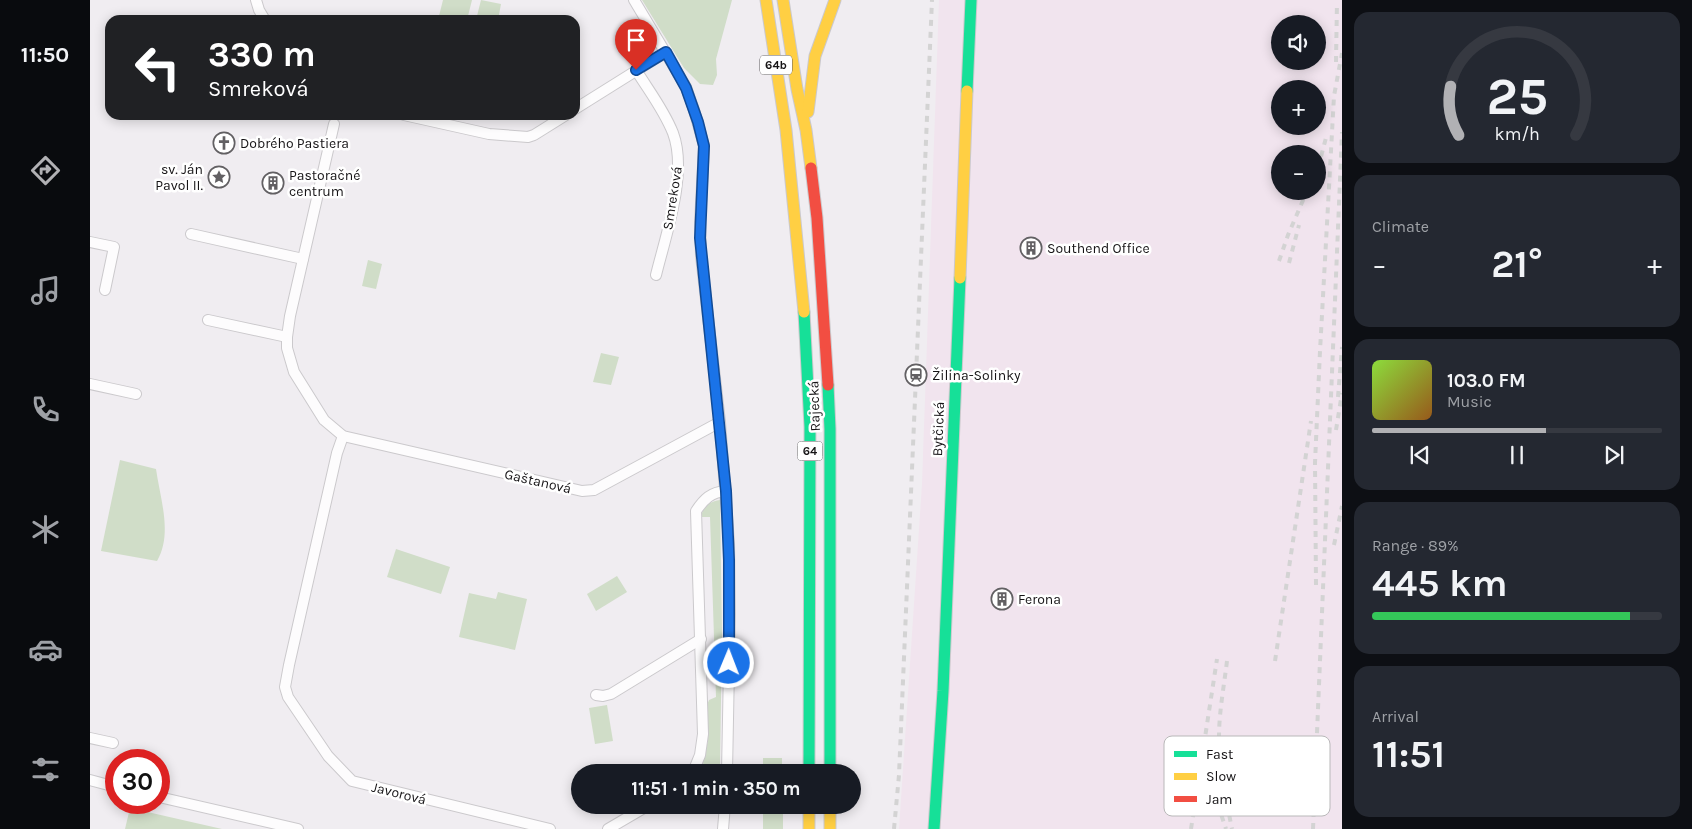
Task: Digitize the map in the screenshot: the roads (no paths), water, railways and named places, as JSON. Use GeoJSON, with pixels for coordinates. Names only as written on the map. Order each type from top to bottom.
{"type":"FeatureCollection","features":[{"type":"Feature","properties":{"kind":"main road","name":"64b"},"geometry":{"type":"LineString","coordinates":[[766,0],[786,130]]}},
{"type":"Feature","properties":{"kind":"main road","name":"64b"},"geometry":{"type":"LineString","coordinates":[[783,0],[797,89],[806,130]]}},
{"type":"Feature","properties":{"kind":"main road"},"geometry":{"type":"LineString","coordinates":[[806,130],[815,56],[835,0]]}},
{"type":"Feature","properties":{"kind":"main road","name":"Bytčická"},"geometry":{"type":"LineString","coordinates":[[934,829],[943,690],[970,0]]}},
{"type":"Feature","properties":{"kind":"main road","name":"Rajecká"},"geometry":{"type":"LineString","coordinates":[[786,130],[805,323],[810,427],[809,764]]}},
{"type":"Feature","properties":{"kind":"main road","name":"Rajecká"},"geometry":{"type":"LineString","coordinates":[[806,130],[817,218],[830,429],[830,764]]}},
{"type":"Feature","properties":{"kind":"main road"},"geometry":{"type":"LineString","coordinates":[[809,814],[809,829]]}},
{"type":"Feature","properties":{"kind":"main road"},"geometry":{"type":"LineString","coordinates":[[830,814],[830,829]]}},
{"type":"Feature","properties":{"kind":"street"},"geometry":{"type":"LineString","coordinates":[[256,0],[262,15]]}},
{"type":"Feature","properties":{"kind":"street"},"geometry":{"type":"LineString","coordinates":[[634,0],[686,88],[704,146],[700,222],[701,256],[726,491],[730,614],[727,764]]}},
{"type":"Feature","properties":{"kind":"street"},"geometry":{"type":"LineString","coordinates":[[580,106],[666,52]]}},
{"type":"Feature","properties":{"kind":"street","name":"Smreková"},"geometry":{"type":"LineString","coordinates":[[636,70],[665,116],[674,135],[678,157],[676,188],[656,275]]}},
{"type":"Feature","properties":{"kind":"street"},"geometry":{"type":"LineString","coordinates":[[426,120],[489,134],[528,136],[534,135],[558,120]]}},
{"type":"Feature","properties":{"kind":"street","name":"Gaštanová"},"geometry":{"type":"LineString","coordinates":[[334,124],[287,337],[294,372],[324,420],[343,436],[582,491],[594,490],[720,422]]}},
{"type":"Feature","properties":{"kind":"street"},"geometry":{"type":"LineString","coordinates":[[192,234],[303,260]]}},
{"type":"Feature","properties":{"kind":"street"},"geometry":{"type":"LineString","coordinates":[[90,242],[114,247],[105,290]]}},
{"type":"Feature","properties":{"kind":"street"},"geometry":{"type":"LineString","coordinates":[[208,320],[287,337]]}},
{"type":"Feature","properties":{"kind":"street"},"geometry":{"type":"LineString","coordinates":[[90,384],[136,394]]}},
{"type":"Feature","properties":{"kind":"street","name":"Javorová"},"geometry":{"type":"LineString","coordinates":[[343,436],[337,453],[289,665],[285,687],[288,697],[328,756],[352,781],[550,829]]}},
{"type":"Feature","properties":{"kind":"street"},"geometry":{"type":"LineString","coordinates":[[696,764],[704,734],[696,511],[703,500],[717,491],[726,491]]}},
{"type":"Feature","properties":{"kind":"street"},"geometry":{"type":"LineString","coordinates":[[596,695],[610,694],[701,639]]}},
{"type":"Feature","properties":{"kind":"street"},"geometry":{"type":"LineString","coordinates":[[90,738],[113,743]]}},
{"type":"Feature","properties":{"kind":"street"},"geometry":{"type":"LineString","coordinates":[[90,780],[105,783]]}},
{"type":"Feature","properties":{"kind":"street"},"geometry":{"type":"LineString","coordinates":[[170,799],[298,829]]}},
{"type":"Feature","properties":{"kind":"street"},"geometry":{"type":"LineString","coordinates":[[608,829],[634,814]]}},
{"type":"Feature","properties":{"kind":"street"},"geometry":{"type":"LineString","coordinates":[[723,829],[724,814]]}},
{"type":"Feature","properties":{"kind":"railway"},"geometry":{"type":"LineString","coordinates":[[894,829],[899,775],[932,0]]}},
{"type":"Feature","properties":{"kind":"railway"},"geometry":{"type":"LineString","coordinates":[[1336,62],[1337,2]]}},
{"type":"Feature","properties":{"kind":"railway"},"geometry":{"type":"LineString","coordinates":[[1316,585],[1315,463],[1320,351],[1334,96],[1342,53]]}},
{"type":"Feature","properties":{"kind":"railway"},"geometry":{"type":"LineString","coordinates":[[1317,736],[1342,132]]}},
{"type":"Feature","properties":{"kind":"railway"},"geometry":{"type":"LineString","coordinates":[[1324,145],[1327,134]]}},
{"type":"Feature","properties":{"kind":"railway"},"geometry":{"type":"LineString","coordinates":[[1279,261],[1303,200]]}},
{"type":"Feature","properties":{"kind":"railway"},"geometry":{"type":"LineString","coordinates":[[1289,263],[1299,225]]}},
{"type":"Feature","properties":{"kind":"railway"},"geometry":{"type":"LineString","coordinates":[[1338,397],[1342,347]]}},
{"type":"Feature","properties":{"kind":"railway"},"geometry":{"type":"LineString","coordinates":[[1336,430],[1342,393]]}},
{"type":"Feature","properties":{"kind":"railway"},"geometry":{"type":"LineString","coordinates":[[1275,661],[1311,421]]}},
{"type":"Feature","properties":{"kind":"railway"},"geometry":{"type":"LineString","coordinates":[[1334,545],[1342,506]]}},
{"type":"Feature","properties":{"kind":"railway"},"geometry":{"type":"LineString","coordinates":[[1205,736],[1217,659]]}},
{"type":"Feature","properties":{"kind":"railway"},"geometry":{"type":"LineString","coordinates":[[1219,736],[1227,661]]}},
{"type":"Feature","properties":{"kind":"railway"},"geometry":{"type":"LineString","coordinates":[[1191,829],[1193,816]]}},
{"type":"Feature","properties":{"kind":"railway"},"geometry":{"type":"LineString","coordinates":[[1222,816],[1226,829]]}},
{"type":"Feature","properties":{"kind":"railway"},"geometry":{"type":"LineString","coordinates":[[1229,816],[1232,829]]}},
{"type":"Feature","properties":{"kind":"railway"},"geometry":{"type":"LineString","coordinates":[[1313,829],[1314,816]]}},
{"type":"Feature","properties":{"kind":"place","name":"Dobrého Pastiera"},"geometry":{"type":"Point","coordinates":[224,143]}},
{"type":"Feature","properties":{"kind":"place","name":"sv. Ján Pavol II."},"geometry":{"type":"Point","coordinates":[219,177]}},
{"type":"Feature","properties":{"kind":"place","name":"Pastoračné centrum"},"geometry":{"type":"Point","coordinates":[273,183]}},
{"type":"Feature","properties":{"kind":"place","name":"Southend Office"},"geometry":{"type":"Point","coordinates":[1031,248]}},
{"type":"Feature","properties":{"kind":"place","name":"Žilina-Solinky"},"geometry":{"type":"Point","coordinates":[916,375]}},
{"type":"Feature","properties":{"kind":"place","name":"Ferona"},"geometry":{"type":"Point","coordinates":[1002,599]}}]}
